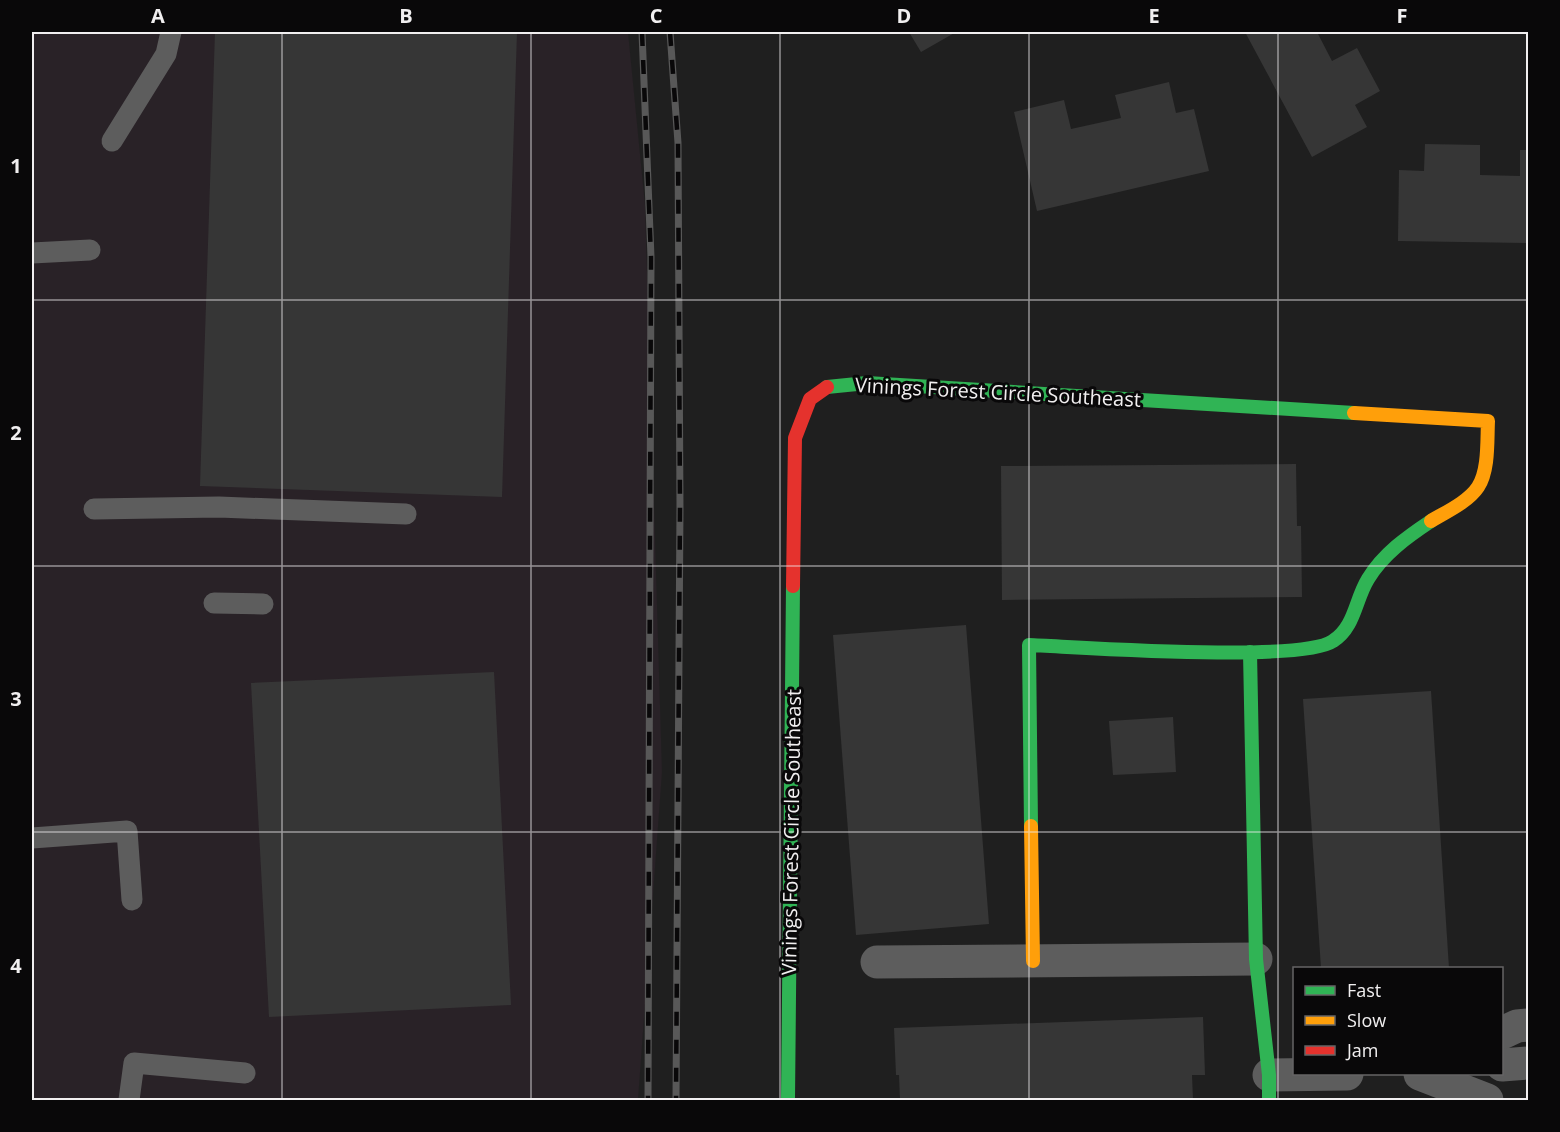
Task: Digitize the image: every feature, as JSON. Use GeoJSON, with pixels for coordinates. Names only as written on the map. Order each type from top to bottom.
{"type":"FeatureCollection","features":[{"type":"Feature","properties":{"kind":"street","name":"Vinings Forest Circle Southeast"},"geometry":{"type":"LineString","coordinates":[[788,1101],[795,438],[800,414],[809,398],[837,384],[867,383],[1488,421],[1485,465],[1478,487],[1460,503],[1400,540],[1368,579],[1350,624],[1334,641],[1319,648],[1250,652],[1029,645],[1033,961]]}},
{"type":"Feature","properties":{"kind":"street"},"geometry":{"type":"LineString","coordinates":[[1250,652],[1256,959],[1259,1007],[1269,1088],[1341,1075]]}},
{"type":"Feature","properties":{"kind":"street"},"geometry":{"type":"LineString","coordinates":[[878,962],[1256,959]]}},
{"type":"Feature","properties":{"kind":"street"},"geometry":{"type":"LineString","coordinates":[[1503,1033],[1517,1026],[1528,1025]]}},
{"type":"Feature","properties":{"kind":"street"},"geometry":{"type":"LineString","coordinates":[[1503,1065],[1528,1063]]}},
{"type":"Feature","properties":{"kind":"street"},"geometry":{"type":"LineString","coordinates":[[1423,1075],[1488,1101]]}},
{"type":"Feature","properties":{"kind":"lane"},"geometry":{"type":"LineString","coordinates":[[112,141],[166,54],[171,32]]}},
{"type":"Feature","properties":{"kind":"lane"},"geometry":{"type":"LineString","coordinates":[[32,253],[90,250]]}},
{"type":"Feature","properties":{"kind":"lane"},"geometry":{"type":"LineString","coordinates":[[94,509],[219,507],[406,514]]}},
{"type":"Feature","properties":{"kind":"lane"},"geometry":{"type":"LineString","coordinates":[[214,603],[263,604]]}},
{"type":"Feature","properties":{"kind":"lane"},"geometry":{"type":"LineString","coordinates":[[32,838],[127,831],[132,900]]}},
{"type":"Feature","properties":{"kind":"lane"},"geometry":{"type":"LineString","coordinates":[[129,1101],[135,1063],[245,1073]]}},
{"type":"Feature","properties":{"kind":"shaded area"},"geometry":{"type":"Polygon","coordinates":[[[32,32],[628,32],[645,205],[662,772],[638,1100],[32,1100],[32,32]]]}},
{"type":"Feature","properties":{"kind":"building"},"geometry":{"type":"Polygon","coordinates":[[[215,32],[517,32],[502,497],[200,486],[215,32]]]}},
{"type":"Feature","properties":{"kind":"building"},"geometry":{"type":"Polygon","coordinates":[[[909,32],[956,32],[921,52],[909,32]]]}},
{"type":"Feature","properties":{"kind":"building"},"geometry":{"type":"Polygon","coordinates":[[[1245,32],[1317,32],[1332,61],[1357,48],[1380,91],[1355,105],[1367,127],[1312,157],[1245,32]]]}},
{"type":"Feature","properties":{"kind":"building"},"geometry":{"type":"Polygon","coordinates":[[[1169,82],[1176,113],[1194,109],[1209,171],[1037,211],[1014,112],[1064,100],[1071,129],[1121,118],[1115,95],[1169,82]]]}},
{"type":"Feature","properties":{"kind":"building"},"geometry":{"type":"Polygon","coordinates":[[[1425,144],[1480,145],[1480,175],[1520,176],[1520,150],[1528,150],[1528,243],[1398,241],[1399,170],[1424,171],[1425,144]]]}},
{"type":"Feature","properties":{"kind":"building"},"geometry":{"type":"Polygon","coordinates":[[[1296,464],[1297,526],[1301,526],[1302,597],[1002,600],[1001,466],[1296,464]]]}},
{"type":"Feature","properties":{"kind":"building"},"geometry":{"type":"Polygon","coordinates":[[[966,625],[989,924],[856,935],[833,635],[966,625]]]}},
{"type":"Feature","properties":{"kind":"building"},"geometry":{"type":"Polygon","coordinates":[[[494,672],[511,1005],[269,1017],[251,683],[494,672]]]}},
{"type":"Feature","properties":{"kind":"building"},"geometry":{"type":"Polygon","coordinates":[[[1431,691],[1449,967],[1321,967],[1303,699],[1431,691]]]}},
{"type":"Feature","properties":{"kind":"building"},"geometry":{"type":"Polygon","coordinates":[[[1173,717],[1176,772],[1113,775],[1109,721],[1173,717]]]}},
{"type":"Feature","properties":{"kind":"building"},"geometry":{"type":"Polygon","coordinates":[[[1203,1017],[1205,1075],[1192,1075],[1193,1100],[900,1100],[899,1075],[896,1075],[894,1028],[1203,1017]]]}},
{"type":"Feature","properties":{"kind":"railway"},"geometry":{"type":"LineString","coordinates":[[642,32],[651,257],[648,1100]]}},
{"type":"Feature","properties":{"kind":"railway"},"geometry":{"type":"LineString","coordinates":[[670,32],[678,143],[680,507],[676,1100]]}},
{"type":"Feature","properties":{"kind":"traffic: fast"},"geometry":{"type":"LineString","coordinates":[[827,387],[867,383],[1354,413]]}},
{"type":"Feature","properties":{"kind":"traffic: fast"},"geometry":{"type":"LineString","coordinates":[[1031,826],[1029,645],[1188,652],[1279,651],[1313,648],[1333,641],[1340,635],[1350,621],[1364,587],[1374,570],[1396,547],[1431,521]]}},
{"type":"Feature","properties":{"kind":"traffic: fast"},"geometry":{"type":"LineString","coordinates":[[788,1100],[793,586]]}},
{"type":"Feature","properties":{"kind":"traffic: fast"},"geometry":{"type":"LineString","coordinates":[[1250,652],[1256,959],[1269,1075],[1269,1100]]}},
{"type":"Feature","properties":{"kind":"traffic: slow"},"geometry":{"type":"LineString","coordinates":[[1354,413],[1488,421],[1486,464],[1482,480],[1463,502],[1431,521]]}},
{"type":"Feature","properties":{"kind":"traffic: slow"},"geometry":{"type":"LineString","coordinates":[[1031,826],[1033,961]]}},
{"type":"Feature","properties":{"kind":"traffic: jam"},"geometry":{"type":"LineString","coordinates":[[793,586],[795,438],[810,399],[827,387]]}}]}
